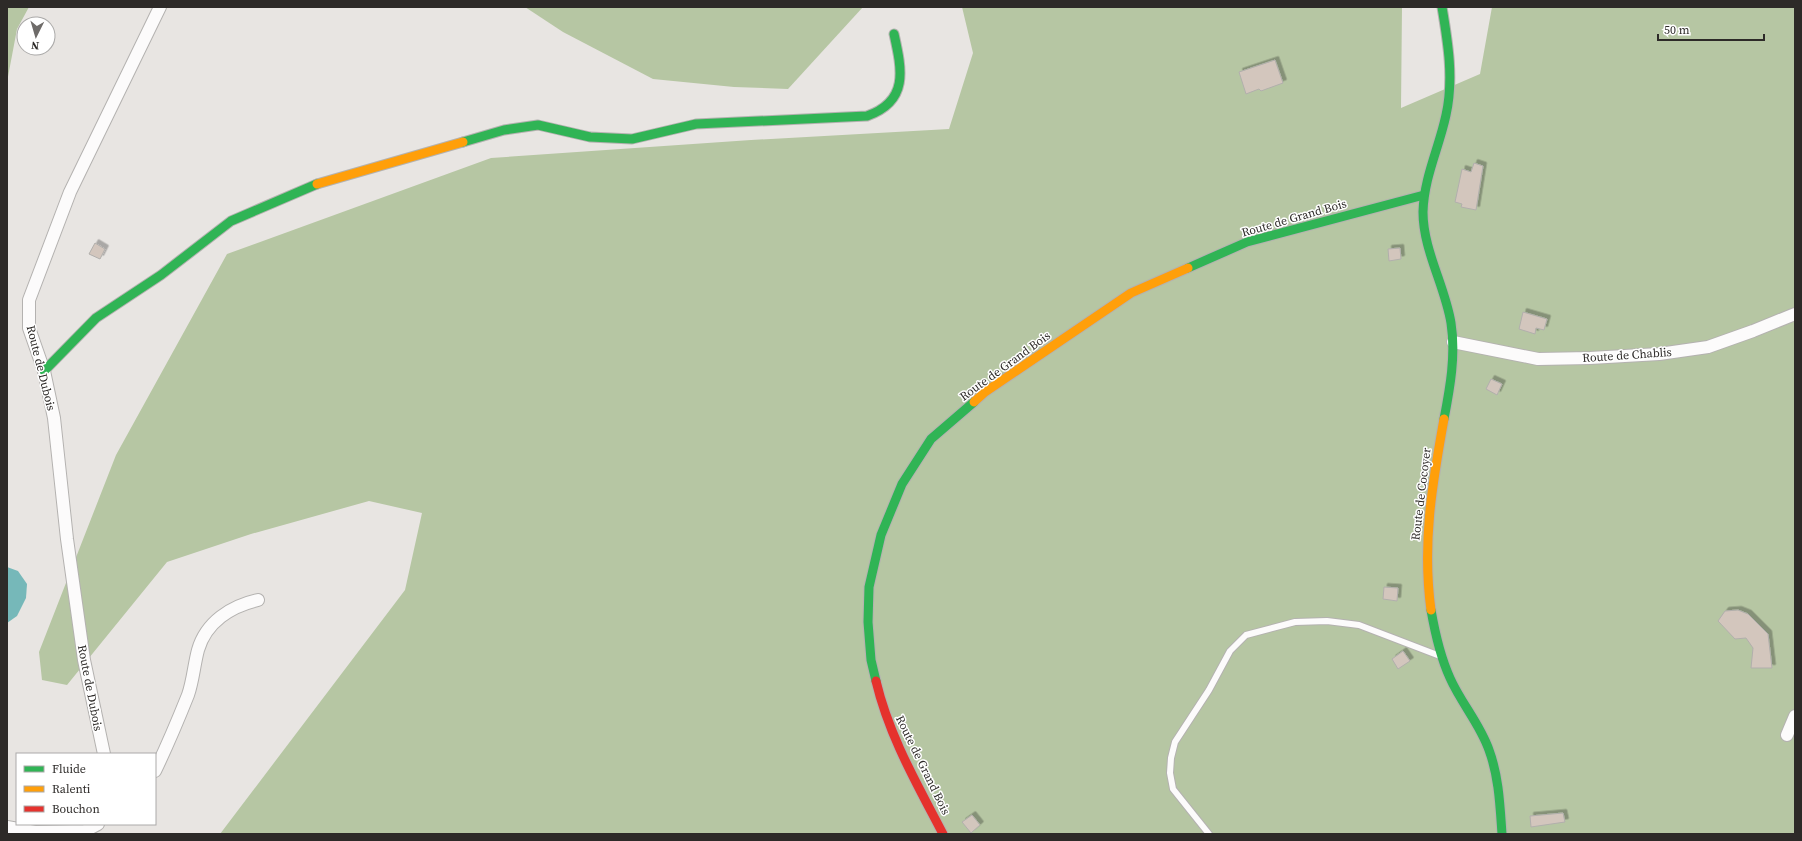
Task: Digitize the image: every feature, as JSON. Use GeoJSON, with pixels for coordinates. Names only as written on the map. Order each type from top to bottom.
{"type":"FeatureCollection","features":[{"type":"Feature","properties":{"kind":"main road","name":"Route de Cocoyer"},"geometry":{"type":"LineString","coordinates":[[1442,7],[1451,59],[1448,105],[1424,195],[1423,218],[1429,244],[1449,310],[1453,342],[1448,391],[1426,537],[1427,572],[1432,615],[1443,658],[1450,678],[1485,738],[1494,771],[1502,834]]}},
{"type":"Feature","properties":{"kind":"main road"},"geometry":{"type":"LineString","coordinates":[[44,371],[96,318],[161,275],[231,221],[322,182],[504,130],[538,125],[590,137],[632,139],[646,137],[696,124],[867,116],[879,114],[893,102],[899,88],[901,75],[894,34]]}},
{"type":"Feature","properties":{"kind":"main road","name":"Route de Grand Bois"},"geometry":{"type":"LineString","coordinates":[[943,834],[895,741],[882,707],[871,660],[868,622],[869,587],[881,535],[902,484],[931,439],[985,392],[1131,293],[1247,242],[1424,195]]}},
{"type":"Feature","properties":{"kind":"street","name":"Route de Dubois"},"geometry":{"type":"LineString","coordinates":[[104,753],[84,660],[67,539],[54,418],[44,371],[29,328],[29,300],[70,192],[160,7]]}},
{"type":"Feature","properties":{"kind":"street","name":"Route de Chablis"},"geometry":{"type":"LineString","coordinates":[[1453,342],[1538,359],[1659,354],[1708,347],[1753,332],[1795,314]]}},
{"type":"Feature","properties":{"kind":"street"},"geometry":{"type":"LineString","coordinates":[[156,769],[188,694],[203,636],[212,625],[236,606],[258,600]]}},
{"type":"Feature","properties":{"kind":"street"},"geometry":{"type":"LineString","coordinates":[[1787,735],[1795,716]]}},
{"type":"Feature","properties":{"kind":"street"},"geometry":{"type":"LineString","coordinates":[[7,827],[35,832],[85,831],[96,825]]}},
{"type":"Feature","properties":{"kind":"lane"},"geometry":{"type":"LineString","coordinates":[[1209,834],[1173,789],[1170,773],[1171,758],[1175,742],[1209,690],[1230,651],[1246,635],[1295,622],[1327,621],[1359,625],[1443,658]]}},
{"type":"Feature","properties":{"kind":"green space"},"geometry":{"type":"Polygon","coordinates":[[[7,7],[29,7],[24,16],[16,16],[16,34],[7,82],[7,7]]]}},
{"type":"Feature","properties":{"kind":"green space"},"geometry":{"type":"Polygon","coordinates":[[[525,7],[863,7],[788,89],[734,87],[653,79],[563,32],[525,7]]]}},
{"type":"Feature","properties":{"kind":"green space"},"geometry":{"type":"Polygon","coordinates":[[[962,7],[1402,7],[1401,108],[1480,74],[1492,7],[1795,7],[1795,834],[220,834],[405,590],[422,513],[369,501],[251,534],[167,562],[67,685],[42,680],[39,652],[116,455],[227,254],[491,158],[751,140],[949,129],[973,53],[962,7]]]}},
{"type":"Feature","properties":{"kind":"water"},"geometry":{"type":"Polygon","coordinates":[[[7,567],[18,571],[27,584],[26,598],[17,616],[7,623],[7,567]]]}},
{"type":"Feature","properties":{"kind":"building"},"geometry":{"type":"Polygon","coordinates":[[[1275,60],[1283,83],[1261,91],[1259,89],[1246,94],[1239,72],[1275,60]]]}},
{"type":"Feature","properties":{"kind":"building"},"geometry":{"type":"Polygon","coordinates":[[[1474,163],[1483,166],[1476,210],[1461,207],[1462,204],[1455,202],[1462,169],[1471,172],[1474,163]]]}},
{"type":"Feature","properties":{"kind":"building"},"geometry":{"type":"Polygon","coordinates":[[[95,243],[105,249],[100,259],[89,254],[95,243]]]}},
{"type":"Feature","properties":{"kind":"building"},"geometry":{"type":"Polygon","coordinates":[[[1400,248],[1401,259],[1389,261],[1388,249],[1400,248]]]}},
{"type":"Feature","properties":{"kind":"building"},"geometry":{"type":"Polygon","coordinates":[[[1523,312],[1547,319],[1544,330],[1536,328],[1535,334],[1519,329],[1523,312]]]}},
{"type":"Feature","properties":{"kind":"building"},"geometry":{"type":"Polygon","coordinates":[[[1491,379],[1502,384],[1497,395],[1486,389],[1491,379]]]}},
{"type":"Feature","properties":{"kind":"building"},"geometry":{"type":"Polygon","coordinates":[[[1384,587],[1398,588],[1397,601],[1383,599],[1384,587]]]}},
{"type":"Feature","properties":{"kind":"building"},"geometry":{"type":"Polygon","coordinates":[[[1738,610],[1748,614],[1768,634],[1772,668],[1751,668],[1753,648],[1746,638],[1735,639],[1718,621],[1725,611],[1738,610]]]}},
{"type":"Feature","properties":{"kind":"building"},"geometry":{"type":"Polygon","coordinates":[[[1403,651],[1410,661],[1398,669],[1392,659],[1403,651]]]}},
{"type":"Feature","properties":{"kind":"building"},"geometry":{"type":"Polygon","coordinates":[[[1563,813],[1565,822],[1531,827],[1530,816],[1563,813]]]}},
{"type":"Feature","properties":{"kind":"building"},"geometry":{"type":"Polygon","coordinates":[[[972,815],[980,825],[971,833],[962,822],[972,815]]]}},
{"type":"Feature","properties":{"kind":"traffic: fast"},"geometry":{"type":"LineString","coordinates":[[1442,7],[1449,61],[1450,88],[1446,115],[1426,187],[1423,212],[1424,226],[1430,254],[1444,295],[1451,323],[1453,359],[1444,419]]}},
{"type":"Feature","properties":{"kind":"traffic: fast"},"geometry":{"type":"LineString","coordinates":[[463,142],[504,130],[538,125],[590,137],[632,139],[696,124],[867,116],[881,110],[890,102],[896,93],[900,72],[894,34]]}},
{"type":"Feature","properties":{"kind":"traffic: fast"},"geometry":{"type":"LineString","coordinates":[[44,371],[96,318],[161,275],[231,221],[317,184]]}},
{"type":"Feature","properties":{"kind":"traffic: fast"},"geometry":{"type":"LineString","coordinates":[[1188,268],[1247,242],[1424,195]]}},
{"type":"Feature","properties":{"kind":"traffic: fast"},"geometry":{"type":"LineString","coordinates":[[876,681],[871,660],[868,622],[869,587],[881,535],[902,484],[931,439],[974,402]]}},
{"type":"Feature","properties":{"kind":"traffic: fast"},"geometry":{"type":"LineString","coordinates":[[1431,610],[1438,644],[1446,670],[1454,687],[1481,731],[1489,750],[1495,771],[1502,834]]}},
{"type":"Feature","properties":{"kind":"traffic: slow"},"geometry":{"type":"LineString","coordinates":[[317,184],[463,142]]}},
{"type":"Feature","properties":{"kind":"traffic: slow"},"geometry":{"type":"LineString","coordinates":[[974,402],[985,392],[1131,293],[1188,268]]}},
{"type":"Feature","properties":{"kind":"traffic: slow"},"geometry":{"type":"LineString","coordinates":[[1431,610],[1428,586],[1428,538],[1432,491],[1444,419]]}},
{"type":"Feature","properties":{"kind":"traffic: jam"},"geometry":{"type":"LineString","coordinates":[[876,681],[888,721],[896,740],[943,834]]}}]}
